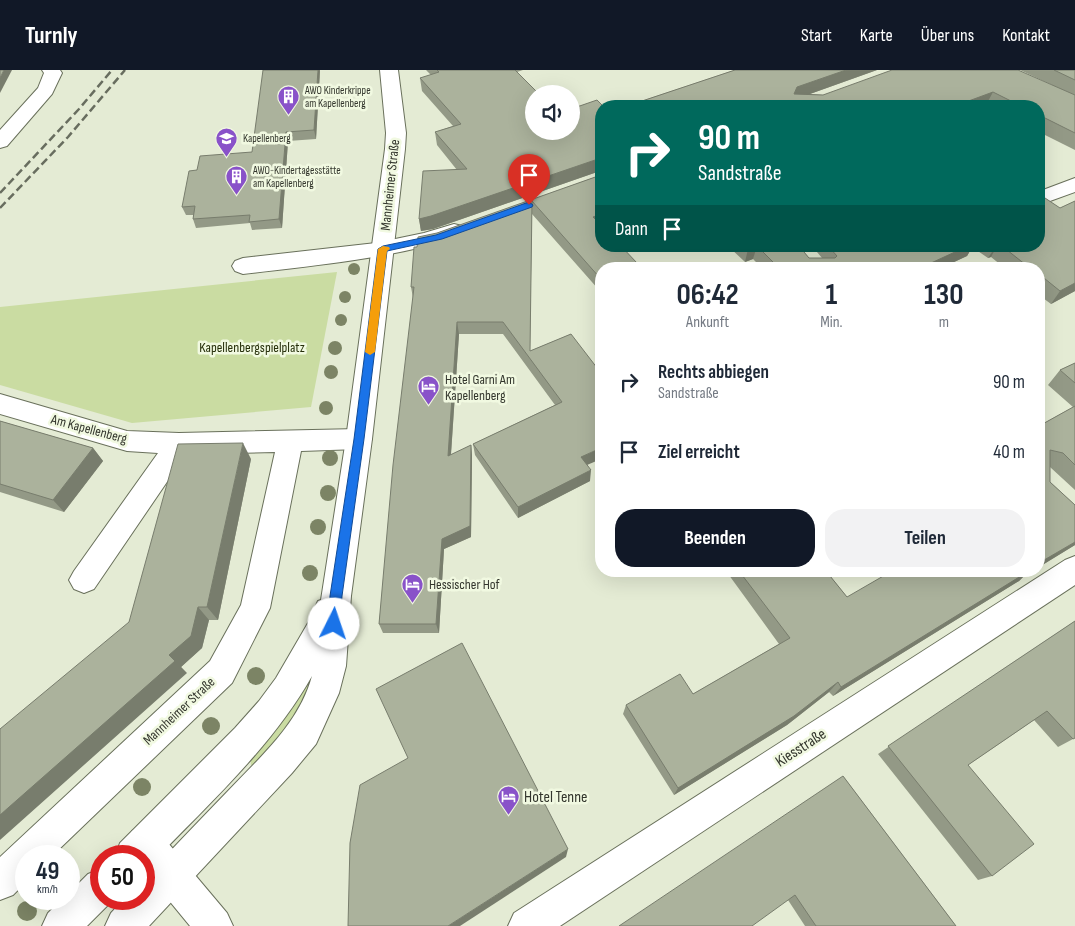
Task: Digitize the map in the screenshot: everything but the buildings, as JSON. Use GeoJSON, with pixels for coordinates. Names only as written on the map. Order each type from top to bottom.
{"type":"FeatureCollection","features":[{"type":"Feature","properties":{"kind":"street"},"geometry":{"type":"LineString","coordinates":[[0,142],[46,90],[53,73],[51,70]]}},
{"type":"Feature","properties":{"kind":"street","name":"Mannheimer Straße"},"geometry":{"type":"LineString","coordinates":[[124,926],[280,761],[304,732],[323,693],[330,666],[336,596],[359,439],[396,133],[389,70]]}},
{"type":"Feature","properties":{"kind":"street"},"geometry":{"type":"LineString","coordinates":[[1050,195],[1075,184]]}},
{"type":"Feature","properties":{"kind":"street"},"geometry":{"type":"LineString","coordinates":[[243,266],[383,249],[438,237],[475,224]]}},
{"type":"Feature","properties":{"kind":"street","name":"Am Kapellenberg"},"geometry":{"type":"LineString","coordinates":[[0,404],[127,440],[179,444],[359,439]]}},
{"type":"Feature","properties":{"kind":"street","name":"Mannheimer Straße"},"geometry":{"type":"LineString","coordinates":[[40,845],[220,672],[255,608],[290,441]]}},
{"type":"Feature","properties":{"kind":"street"},"geometry":{"type":"LineString","coordinates":[[84,580],[179,444]]}},
{"type":"Feature","properties":{"kind":"street","name":"Kiesstraße"},"geometry":{"type":"LineString","coordinates":[[527,926],[1075,569]]}},
{"type":"Feature","properties":{"kind":"street","name":"Mannheimer Straße"},"geometry":{"type":"LineString","coordinates":[[144,845],[247,740],[270,712],[287,689],[311,648],[336,596]]}},
{"type":"Feature","properties":{"kind":"street","name":"Mannheimer Straße"},"geometry":{"type":"LineString","coordinates":[[155,862],[172,875],[214,926]]}},
{"type":"Feature","properties":{"kind":"street","name":"Mannheimer Straße"},"geometry":{"type":"LineString","coordinates":[[0,882],[15,868]]}},
{"type":"Feature","properties":{"kind":"street"},"geometry":{"type":"LineString","coordinates":[[62,926],[90,898]]}},
{"type":"Feature","properties":{"kind":"green space","name":"Kapellenbergspielplatz"},"geometry":{"type":"Polygon","coordinates":[[[337,272],[311,407],[132,423],[0,385],[0,307],[337,272]]]}},
{"type":"Feature","properties":{"kind":"green space"},"geometry":{"type":"Polygon","coordinates":[[[321,654],[303,713],[263,764],[251,765],[250,754],[321,654]]]}},
{"type":"Feature","properties":{"kind":"railway"},"geometry":{"type":"LineString","coordinates":[[0,193],[79,109],[112,70]]}},
{"type":"Feature","properties":{"kind":"railway"},"geometry":{"type":"LineString","coordinates":[[0,208],[68,137],[125,70]]}},
{"type":"Feature","properties":{"kind":"slow traffic"},"geometry":{"type":"LineString","coordinates":[[370,352],[383,249],[386,249]]}},
{"type":"Feature","properties":{"kind":"place","name":"AWO Kinderkrippe am Kapellenberg"},"geometry":{"type":"Point","coordinates":[289,115]}},
{"type":"Feature","properties":{"kind":"place","name":"Kapellenberg"},"geometry":{"type":"Point","coordinates":[227,157]}},
{"type":"Feature","properties":{"kind":"place","name":"AWO-Kindertagesstätte am Kapellenberg"},"geometry":{"type":"Point","coordinates":[237,195]}},
{"type":"Feature","properties":{"kind":"place","name":"Hotel Garni Am Kapellenberg"},"geometry":{"type":"Point","coordinates":[429,406]}},
{"type":"Feature","properties":{"kind":"place","name":"Hessischer Hof"},"geometry":{"type":"Point","coordinates":[413,603]}},
{"type":"Feature","properties":{"kind":"place","name":"Hotel Tenne"},"geometry":{"type":"Point","coordinates":[508,816]}},
{"type":"Feature","properties":{"kind":"route"},"geometry":{"type":"LineString","coordinates":[[334,624],[336,596],[359,439],[383,249],[438,237],[529,205]]}}]}
